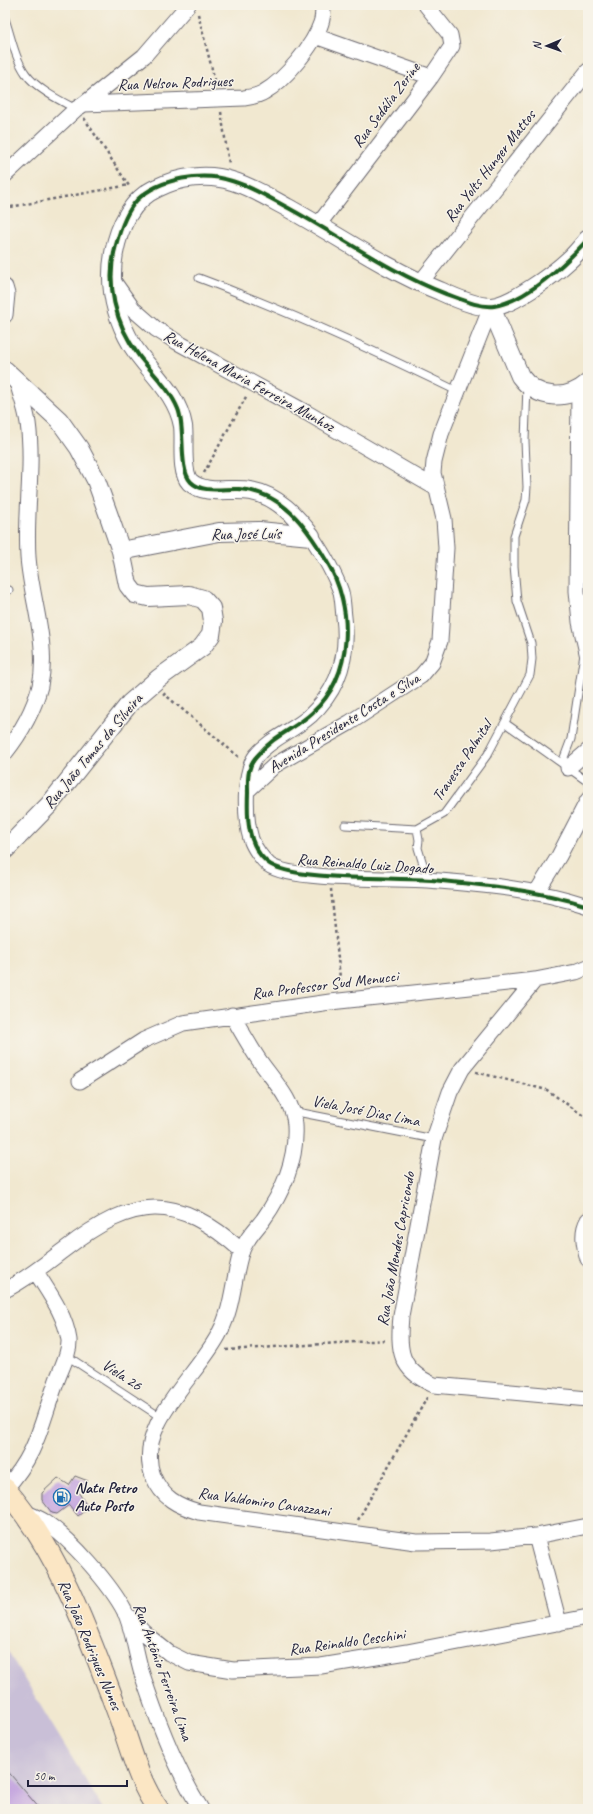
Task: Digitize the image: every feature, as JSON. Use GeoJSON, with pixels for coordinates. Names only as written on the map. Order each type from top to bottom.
{"type":"FeatureCollection","features":[{"type":"Feature","properties":{"kind":"main road","name":"Rua João Rodrigues Nunes"},"geometry":{"type":"LineString","coordinates":[[5,1489],[23,1512],[61,1575],[96,1654],[139,1772],[158,1809]]}},
{"type":"Feature","properties":{"kind":"street"},"geometry":{"type":"LineString","coordinates":[[5,175],[80,107],[144,56],[188,5]]}},
{"type":"Feature","properties":{"kind":"street","name":"Rua Nelson Rodrigues"},"geometry":{"type":"LineString","coordinates":[[80,107],[244,98],[256,96],[276,84],[293,66],[315,36],[321,23],[322,5]]}},
{"type":"Feature","properties":{"kind":"street","name":"Rua Sedália Zerine"},"geometry":{"type":"LineString","coordinates":[[318,225],[431,77],[452,46],[450,36],[426,5]]}},
{"type":"Feature","properties":{"kind":"street"},"geometry":{"type":"LineString","coordinates":[[315,36],[431,77]]}},
{"type":"Feature","properties":{"kind":"street","name":"Rua Yolts Hunger Mattos"},"geometry":{"type":"LineString","coordinates":[[420,283],[588,71]]}},
{"type":"Feature","properties":{"kind":"street"},"geometry":{"type":"LineString","coordinates":[[248,790],[250,766],[265,747],[308,717],[327,699],[339,677],[345,652],[345,623],[341,594],[330,566],[311,536],[289,511],[270,497],[253,491],[236,489],[209,490],[197,486],[189,481],[185,470],[183,426],[178,408],[127,336],[118,314],[111,278],[114,251],[133,192],[153,190],[171,181],[191,178],[212,177],[231,180],[271,199],[318,225],[387,267],[452,296],[491,307],[520,296],[547,278],[569,260],[588,238]]}},
{"type":"Feature","properties":{"kind":"street","name":"Rua Helena Maria Ferreira Munhoz"},"geometry":{"type":"LineString","coordinates":[[111,278],[133,309],[156,329],[394,462],[436,488]]}},
{"type":"Feature","properties":{"kind":"street"},"geometry":{"type":"LineString","coordinates":[[5,286],[7,294],[5,315]]}},
{"type":"Feature","properties":{"kind":"street"},"geometry":{"type":"LineString","coordinates":[[491,307],[520,376],[527,385],[538,392],[553,396],[566,395],[584,387],[584,451],[577,591],[587,652]]}},
{"type":"Feature","properties":{"kind":"street","name":"Avenida Presidente Costa e Silva"},"geometry":{"type":"LineString","coordinates":[[248,790],[275,765],[349,723],[421,676],[432,663],[440,641],[446,548],[444,519],[433,473],[436,450],[491,307]]}},
{"type":"Feature","properties":{"kind":"street"},"geometry":{"type":"LineString","coordinates":[[5,753],[30,711],[40,686],[43,660],[39,626],[32,594],[28,557],[27,522],[30,455],[28,424],[24,404],[11,376]]}},
{"type":"Feature","properties":{"kind":"street","name":"Rua João Tomas da Silveira"},"geometry":{"type":"LineString","coordinates":[[5,850],[49,806],[130,703],[152,684],[202,647],[211,635],[213,621],[211,608],[203,599],[189,595],[148,596],[135,594],[128,585],[121,551],[96,480],[80,448],[58,420],[11,376]]}},
{"type":"Feature","properties":{"kind":"street","name":"Rua José Luís"},"geometry":{"type":"LineString","coordinates":[[121,551],[219,532],[259,531],[311,536]]}},
{"type":"Feature","properties":{"kind":"street"},"geometry":{"type":"LineString","coordinates":[[565,766],[588,751]]}},
{"type":"Feature","properties":{"kind":"street","name":"Rua Reinaldo Luiz Dogado"},"geometry":{"type":"LineString","coordinates":[[248,790],[247,816],[252,840],[259,854],[270,866],[304,875],[428,880],[536,893],[588,906]]}},
{"type":"Feature","properties":{"kind":"street"},"geometry":{"type":"LineString","coordinates":[[536,893],[559,856],[588,800]]}},
{"type":"Feature","properties":{"kind":"street","name":"Rua Professor Sud Menucci"},"geometry":{"type":"LineString","coordinates":[[80,1081],[144,1040],[184,1023],[343,1000],[535,980],[576,972],[588,967]]}},
{"type":"Feature","properties":{"kind":"street","name":"Rua João Mendes Capricondo"},"geometry":{"type":"LineString","coordinates":[[535,980],[462,1069],[450,1092],[434,1139],[401,1316],[399,1339],[403,1359],[411,1371],[425,1381],[434,1385],[588,1399]]}},
{"type":"Feature","properties":{"kind":"street","name":"Rua Valdomiro Cavazzani"},"geometry":{"type":"LineString","coordinates":[[232,1015],[292,1111],[295,1122],[295,1140],[290,1166],[283,1186],[271,1208],[242,1251],[232,1300],[221,1330],[210,1351],[180,1389],[153,1435],[149,1452],[150,1468],[157,1485],[168,1499],[181,1506],[199,1512],[416,1542],[450,1543],[491,1541],[536,1536],[588,1526]]}},
{"type":"Feature","properties":{"kind":"street"},"geometry":{"type":"LineString","coordinates":[[5,1290],[36,1272],[100,1224],[136,1210],[159,1207],[178,1211],[207,1223],[242,1251]]}},
{"type":"Feature","properties":{"kind":"street"},"geometry":{"type":"LineString","coordinates":[[588,1220],[583,1235],[584,1248],[588,1259]]}},
{"type":"Feature","properties":{"kind":"street"},"geometry":{"type":"LineString","coordinates":[[5,1489],[18,1475],[37,1442],[54,1387],[67,1356],[69,1342],[62,1316],[36,1272]]}},
{"type":"Feature","properties":{"kind":"street","name":"Rua Antônio Ferreira Lima"},"geometry":{"type":"LineString","coordinates":[[23,1512],[45,1522],[57,1531],[97,1573],[125,1613],[142,1674],[158,1720],[186,1785],[201,1809]]}},
{"type":"Feature","properties":{"kind":"street"},"geometry":{"type":"LineString","coordinates":[[536,1536],[560,1623]]}},
{"type":"Feature","properties":{"kind":"street","name":"Rua Reinaldo Ceschini"},"geometry":{"type":"LineString","coordinates":[[125,1613],[144,1633],[169,1653],[189,1663],[233,1670],[321,1666],[407,1652],[588,1617]]}},
{"type":"Feature","properties":{"kind":"lane"},"geometry":{"type":"LineString","coordinates":[[5,19],[21,65],[26,74],[57,98],[80,107]]}},
{"type":"Feature","properties":{"kind":"lane"},"geometry":{"type":"LineString","coordinates":[[199,278],[261,302],[378,352],[458,391]]}},
{"type":"Feature","properties":{"kind":"lane"},"geometry":{"type":"LineString","coordinates":[[505,723],[530,675],[532,658],[531,643],[520,616],[514,585],[514,536],[526,500],[527,487],[525,441],[527,385]]}},
{"type":"Feature","properties":{"kind":"lane"},"geometry":{"type":"LineString","coordinates":[[565,766],[587,652]]}},
{"type":"Feature","properties":{"kind":"lane","name":"Travessa Palmital"},"geometry":{"type":"LineString","coordinates":[[417,829],[444,814],[488,754],[505,723],[588,782]]}},
{"type":"Feature","properties":{"kind":"lane"},"geometry":{"type":"LineString","coordinates":[[345,826],[417,829],[419,840],[418,848],[428,880]]}},
{"type":"Feature","properties":{"kind":"lane","name":"Viela José Dias Lima"},"geometry":{"type":"LineString","coordinates":[[292,1111],[434,1139]]}},
{"type":"Feature","properties":{"kind":"lane","name":"Viela 26"},"geometry":{"type":"LineString","coordinates":[[67,1356],[162,1418]]}},
{"type":"Feature","properties":{"kind":"path"},"geometry":{"type":"LineString","coordinates":[[5,208],[133,192],[80,107]]}},
{"type":"Feature","properties":{"kind":"path"},"geometry":{"type":"LineString","coordinates":[[197,486],[254,384]]}},
{"type":"Feature","properties":{"kind":"path"},"geometry":{"type":"LineString","coordinates":[[152,684],[250,766]]}},
{"type":"Feature","properties":{"kind":"path"},"geometry":{"type":"LineString","coordinates":[[329,876],[343,1000]]}},
{"type":"Feature","properties":{"kind":"path"},"geometry":{"type":"LineString","coordinates":[[462,1069],[547,1090],[588,1119]]}},
{"type":"Feature","properties":{"kind":"path"},"geometry":{"type":"LineString","coordinates":[[210,1351],[399,1339]]}},
{"type":"Feature","properties":{"kind":"path"},"geometry":{"type":"LineString","coordinates":[[350,1533],[434,1385]]}},
{"type":"Feature","properties":{"kind":"shaded area"},"geometry":{"type":"Polygon","coordinates":[[[5,1647],[103,1809],[5,1809],[5,1647]]]}},
{"type":"Feature","properties":{"kind":"building","name":"Natu Petro Auto Posto"},"geometry":{"type":"Polygon","coordinates":[[[75,1476],[88,1481],[77,1490],[88,1508],[78,1516],[69,1505],[57,1514],[52,1513],[42,1500],[42,1493],[58,1478],[69,1485],[75,1476]]]}},
{"type":"Feature","properties":{"kind":"building"},"geometry":{"type":"Polygon","coordinates":[[[5,1768],[40,1809],[5,1809],[5,1768]]]}},
{"type":"Feature","properties":{"kind":"cycle path"},"geometry":{"type":"LineString","coordinates":[[588,239],[558,269],[533,289],[507,303],[494,306],[483,306],[446,294],[406,276],[292,210],[248,187],[221,178],[195,177],[182,178],[157,186],[146,192],[137,200],[124,221],[119,233],[113,259],[112,274],[114,303],[124,330],[139,356],[166,388],[178,409],[182,427],[183,458],[187,476],[191,482],[201,488],[214,490],[239,489],[254,492],[268,497],[280,504],[301,523],[318,547],[335,579],[342,598],[346,640],[343,660],[336,680],[326,697],[312,713],[271,742],[251,764],[248,780],[248,821],[252,839],[260,855],[267,862],[279,868],[298,873],[320,876],[416,879],[471,884],[530,892],[569,900],[588,906]]}},
{"type":"Feature","properties":{"kind":"place","name":"Natu Petro Auto Posto"},"geometry":{"type":"Point","coordinates":[62,1497]}}]}
